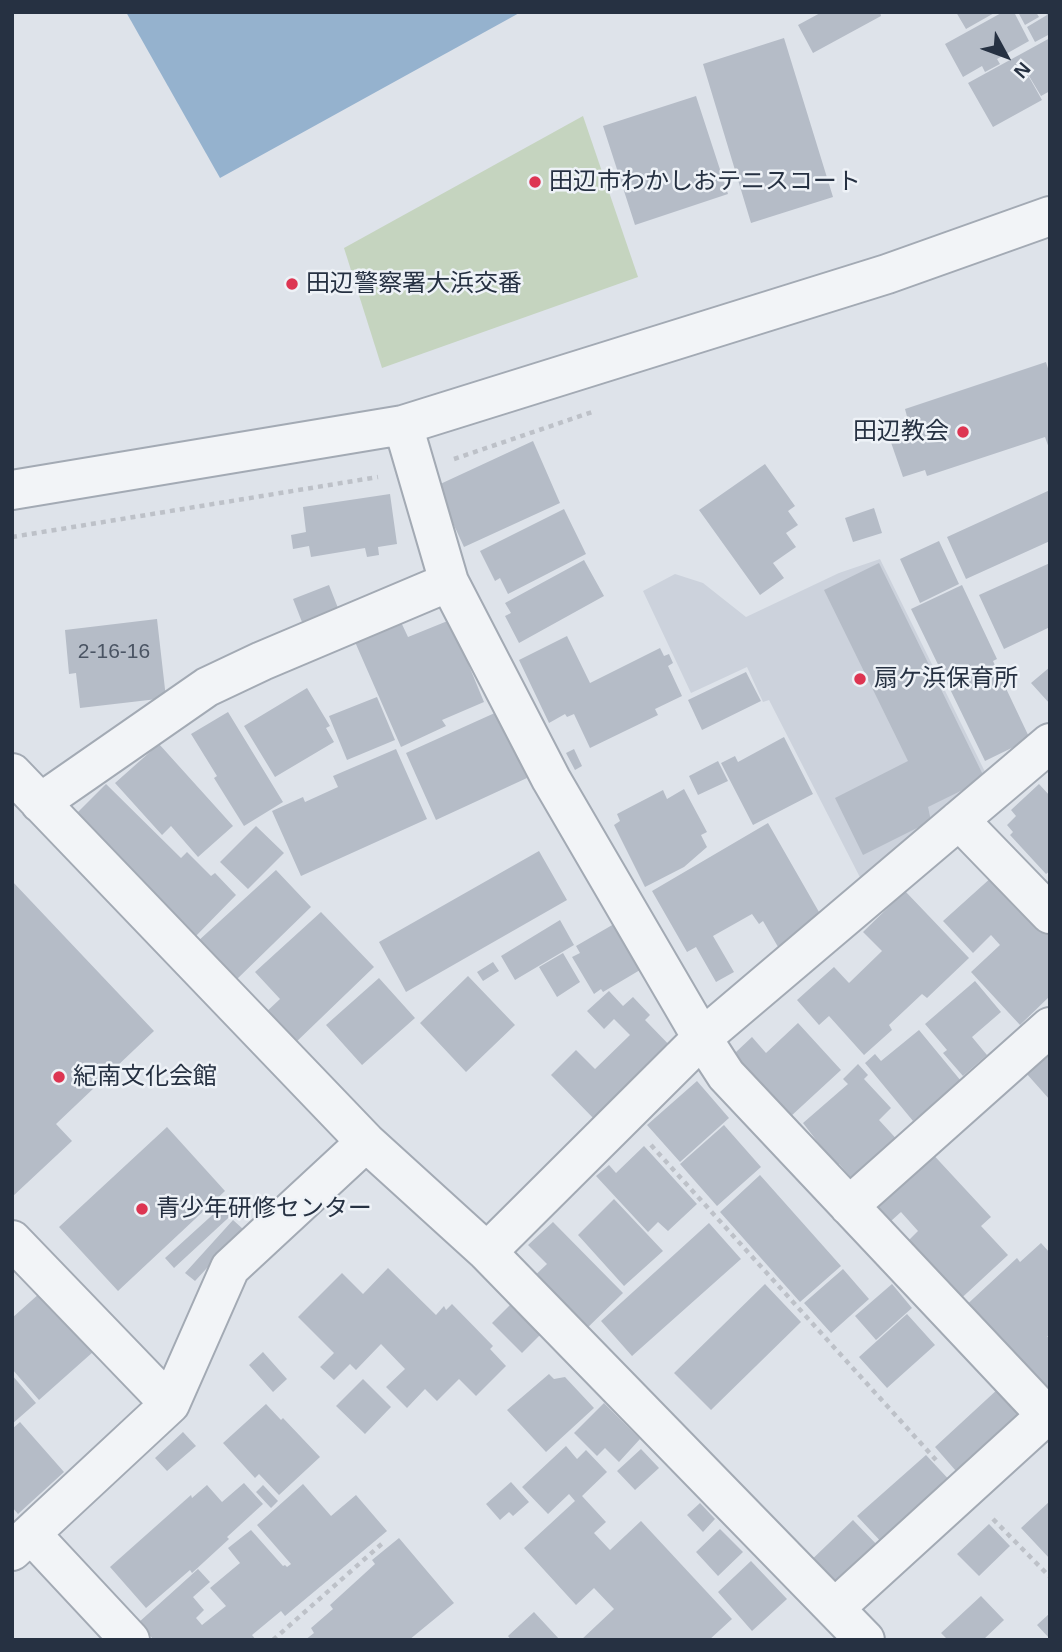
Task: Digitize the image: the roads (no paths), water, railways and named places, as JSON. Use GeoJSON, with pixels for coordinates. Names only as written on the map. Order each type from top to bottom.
{"type":"FeatureCollection","features":[{"type":"Feature","properties":{"kind":"street"},"geometry":{"type":"LineString","coordinates":[[12,490],[403,425],[887,274],[1050,216]]}},
{"type":"Feature","properties":{"kind":"street"},"geometry":{"type":"LineString","coordinates":[[403,425],[449,582],[551,779],[726,1076],[1049,1416],[835,1608]]}},
{"type":"Feature","properties":{"kind":"street"},"geometry":{"type":"LineString","coordinates":[[40,803],[207,687],[449,582]]}},
{"type":"Feature","properties":{"kind":"street"},"geometry":{"type":"LineString","coordinates":[[487,1252],[702,1038],[1050,743]]}},
{"type":"Feature","properties":{"kind":"street"},"geometry":{"type":"LineString","coordinates":[[12,773],[366,1142],[487,1252],[864,1640]]}},
{"type":"Feature","properties":{"kind":"street"},"geometry":{"type":"LineString","coordinates":[[959,820],[1050,914]]}},
{"type":"Feature","properties":{"kind":"street"},"geometry":{"type":"LineString","coordinates":[[849,1206],[1050,1027]]}},
{"type":"Feature","properties":{"kind":"street"},"geometry":{"type":"LineString","coordinates":[[130,1640],[22,1543],[170,1404],[230,1268],[366,1142]]}},
{"type":"Feature","properties":{"kind":"street"},"geometry":{"type":"LineString","coordinates":[[17,1255],[170,1404]]}},
{"type":"Feature","properties":{"kind":"water"},"geometry":{"type":"Polygon","coordinates":[[[126,12],[521,12],[220,178],[126,12]]]}},
{"type":"Feature","properties":{"kind":"place","name":"田辺市わかしおテニスコート"},"geometry":{"type":"Point","coordinates":[535,182]}},
{"type":"Feature","properties":{"kind":"place","name":"田辺警察署大浜交番"},"geometry":{"type":"Point","coordinates":[292,284]}},
{"type":"Feature","properties":{"kind":"place","name":"田辺教会"},"geometry":{"type":"Point","coordinates":[963,432]}},
{"type":"Feature","properties":{"kind":"place","name":"扇ケ浜保育所"},"geometry":{"type":"Point","coordinates":[860,679]}},
{"type":"Feature","properties":{"kind":"place","name":"紀南文化会館"},"geometry":{"type":"Point","coordinates":[59,1077]}},
{"type":"Feature","properties":{"kind":"place","name":"青少年研修センター"},"geometry":{"type":"Point","coordinates":[142,1209]}}]}
